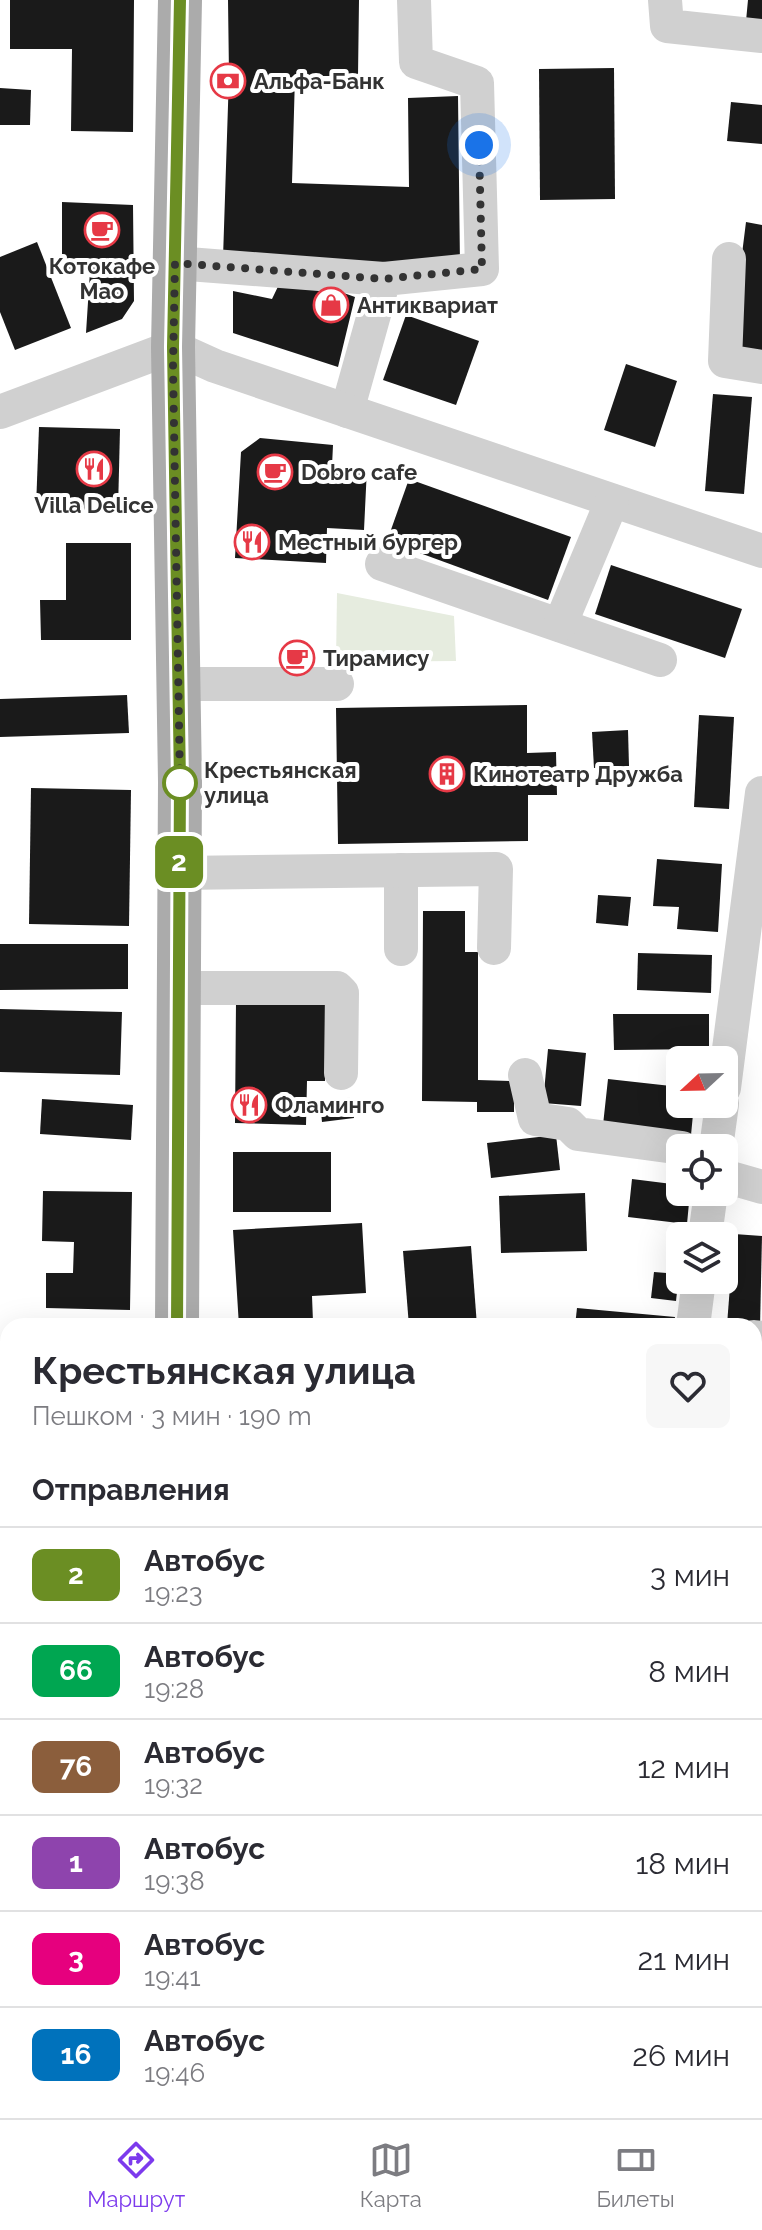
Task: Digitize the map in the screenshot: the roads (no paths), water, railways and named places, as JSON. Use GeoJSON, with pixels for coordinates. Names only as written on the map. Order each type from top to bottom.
{"type":"FeatureCollection","features":[{"type":"Feature","properties":{"kind":"main road"},"geometry":{"type":"LineString","coordinates":[[177,1318],[179,873],[173,347],[180,0]]}},
{"type":"Feature","properties":{"kind":"street"},"geometry":{"type":"LineString","coordinates":[[175,263],[384,279],[482,269],[477,83],[416,62],[414,0]]}},
{"type":"Feature","properties":{"kind":"street"},"geometry":{"type":"LineString","coordinates":[[665,0],[667,26],[762,36]]}},
{"type":"Feature","properties":{"kind":"street"},"geometry":{"type":"LineString","coordinates":[[729,259],[725,361],[762,367]]}},
{"type":"Feature","properties":{"kind":"street"},"geometry":{"type":"LineString","coordinates":[[347,411],[384,279]]}},
{"type":"Feature","properties":{"kind":"street"},"geometry":{"type":"LineString","coordinates":[[0,412],[173,347],[215,366],[762,551]]}},
{"type":"Feature","properties":{"kind":"street"},"geometry":{"type":"LineString","coordinates":[[560,625],[612,501]]}},
{"type":"Feature","properties":{"kind":"street"},"geometry":{"type":"LineString","coordinates":[[382,564],[660,660]]}},
{"type":"Feature","properties":{"kind":"street"},"geometry":{"type":"LineString","coordinates":[[178,684],[337,684]]}},
{"type":"Feature","properties":{"kind":"street"},"geometry":{"type":"LineString","coordinates":[[729,1046],[762,793]]}},
{"type":"Feature","properties":{"kind":"street"},"geometry":{"type":"LineString","coordinates":[[179,873],[496,869],[494,948]]}},
{"type":"Feature","properties":{"kind":"street"},"geometry":{"type":"LineString","coordinates":[[401,870],[401,949]]}},
{"type":"Feature","properties":{"kind":"street"},"geometry":{"type":"LineString","coordinates":[[178,988],[337,988],[342,993],[341,1073]]}},
{"type":"Feature","properties":{"kind":"street"},"geometry":{"type":"LineString","coordinates":[[525,1075],[535,1119],[568,1124],[578,1134],[666,1146]]}},
{"type":"Feature","properties":{"kind":"street"},"geometry":{"type":"LineString","coordinates":[[738,1180],[762,1187]]}},
{"type":"Feature","properties":{"kind":"street"},"geometry":{"type":"LineString","coordinates":[[694,1318],[697,1294]]}},
{"type":"Feature","properties":{"kind":"place","name":"Альфа-Банк"},"geometry":{"type":"Point","coordinates":[228,81]}},
{"type":"Feature","properties":{"kind":"place","name":"Котокафе Мао"},"geometry":{"type":"Point","coordinates":[102,230]}},
{"type":"Feature","properties":{"kind":"place","name":"Антиквариат"},"geometry":{"type":"Point","coordinates":[331,305]}},
{"type":"Feature","properties":{"kind":"place","name":"Villa Delice"},"geometry":{"type":"Point","coordinates":[94,469]}},
{"type":"Feature","properties":{"kind":"place","name":"Dobro cafe"},"geometry":{"type":"Point","coordinates":[275,472]}},
{"type":"Feature","properties":{"kind":"place","name":"Местный бургер"},"geometry":{"type":"Point","coordinates":[252,542]}},
{"type":"Feature","properties":{"kind":"place","name":"Тирамису"},"geometry":{"type":"Point","coordinates":[297,658]}},
{"type":"Feature","properties":{"kind":"place","name":"Кинотеатр Дружба"},"geometry":{"type":"Point","coordinates":[447,774]}},
{"type":"Feature","properties":{"kind":"place","name":"Крестьянская улица"},"geometry":{"type":"Point","coordinates":[180,783]}},
{"type":"Feature","properties":{"kind":"place","name":"Фламинго"},"geometry":{"type":"Point","coordinates":[249,1105]}}]}
